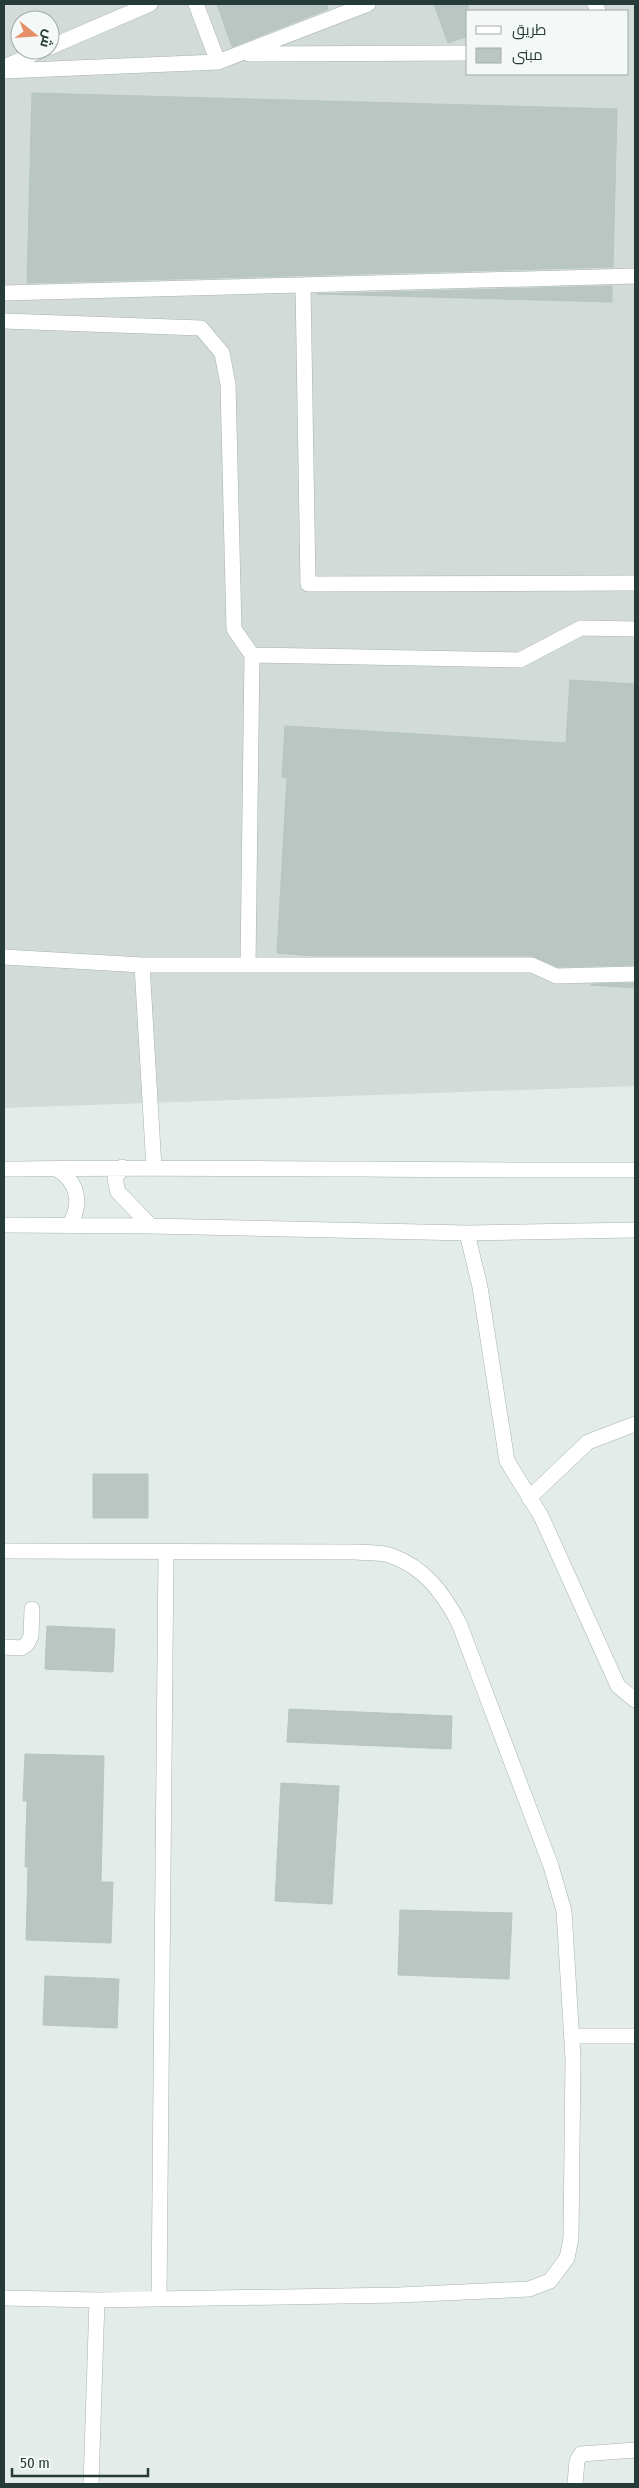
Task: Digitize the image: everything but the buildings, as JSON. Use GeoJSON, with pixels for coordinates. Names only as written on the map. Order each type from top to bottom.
{"type":"FeatureCollection","features":[{"type":"Feature","properties":{"kind":"street"},"geometry":{"type":"LineString","coordinates":[[60,43],[150,4]]}},
{"type":"Feature","properties":{"kind":"street"},"geometry":{"type":"LineString","coordinates":[[196,4],[218,62]]}},
{"type":"Feature","properties":{"kind":"street"},"geometry":{"type":"LineString","coordinates":[[4,71],[218,62],[360,5]]}},
{"type":"Feature","properties":{"kind":"street"},"geometry":{"type":"LineString","coordinates":[[239,54],[466,53]]}},
{"type":"Feature","properties":{"kind":"street"},"geometry":{"type":"LineString","coordinates":[[4,66],[18,60]]}},
{"type":"Feature","properties":{"kind":"street"},"geometry":{"type":"LineString","coordinates":[[4,293],[635,276]]}},
{"type":"Feature","properties":{"kind":"street"},"geometry":{"type":"LineString","coordinates":[[304,285],[308,584],[635,583]]}},
{"type":"Feature","properties":{"kind":"street"},"geometry":{"type":"LineString","coordinates":[[4,321],[201,328],[222,353],[228,384],[234,629],[252,655],[248,965]]}},
{"type":"Feature","properties":{"kind":"street"},"geometry":{"type":"LineString","coordinates":[[252,655],[520,660],[581,628],[635,629]]}},
{"type":"Feature","properties":{"kind":"street"},"geometry":{"type":"LineString","coordinates":[[4,957],[142,965],[532,965],[556,976],[635,974]]}},
{"type":"Feature","properties":{"kind":"street"},"geometry":{"type":"LineString","coordinates":[[142,965],[154,1168]]}},
{"type":"Feature","properties":{"kind":"street"},"geometry":{"type":"LineString","coordinates":[[122,1167],[115,1179],[118,1192],[151,1226]]}},
{"type":"Feature","properties":{"kind":"street"},"geometry":{"type":"LineString","coordinates":[[4,1169],[122,1167],[635,1170]]}},
{"type":"Feature","properties":{"kind":"street"},"geometry":{"type":"LineString","coordinates":[[55,1168],[70,1180],[75,1188],[77,1208],[69,1226]]}},
{"type":"Feature","properties":{"kind":"street"},"geometry":{"type":"LineString","coordinates":[[4,1225],[151,1226],[467,1233],[635,1230]]}},
{"type":"Feature","properties":{"kind":"street"},"geometry":{"type":"LineString","coordinates":[[467,1233],[480,1286],[507,1461],[541,1516],[618,1686],[635,1700]]}},
{"type":"Feature","properties":{"kind":"street"},"geometry":{"type":"LineString","coordinates":[[529,1498],[588,1442],[635,1424]]}},
{"type":"Feature","properties":{"kind":"street"},"geometry":{"type":"LineString","coordinates":[[4,1551],[357,1552],[391,1556],[421,1570],[444,1593],[459,1622],[550,1866],[564,1912],[572,2036],[571,2238],[567,2258],[550,2281],[529,2289],[520,2290],[399,2295],[97,2300],[4,2298]]}},
{"type":"Feature","properties":{"kind":"street"},"geometry":{"type":"LineString","coordinates":[[159,2299],[166,1552]]}},
{"type":"Feature","properties":{"kind":"street"},"geometry":{"type":"LineString","coordinates":[[4,1648],[21,1648],[27,1644],[30,1636],[32,1609]]}},
{"type":"Feature","properties":{"kind":"street"},"geometry":{"type":"LineString","coordinates":[[572,2036],[635,2036]]}},
{"type":"Feature","properties":{"kind":"street"},"geometry":{"type":"LineString","coordinates":[[91,2484],[97,2300]]}},
{"type":"Feature","properties":{"kind":"street"},"geometry":{"type":"LineString","coordinates":[[575,2484],[577,2460],[581,2454],[635,2450]]}},
{"type":"Feature","properties":{"kind":"shaded area"},"geometry":{"type":"Polygon","coordinates":[[[4,4],[635,4],[635,1086],[4,1108],[4,4]]]}}]}
